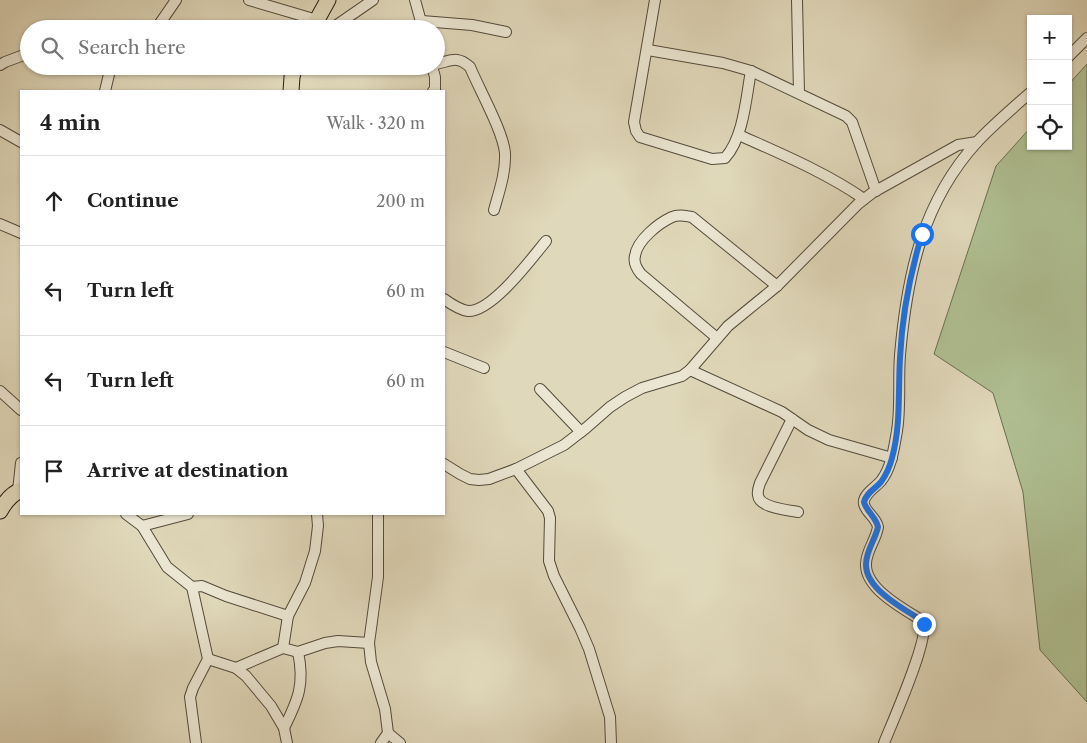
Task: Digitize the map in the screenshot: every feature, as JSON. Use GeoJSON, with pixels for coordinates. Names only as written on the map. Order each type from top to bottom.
{"type":"FeatureCollection","features":[{"type":"Feature","properties":{"kind":"highway"},"geometry":{"type":"LineString","coordinates":[[316,20],[328,0]]}},
{"type":"Feature","properties":{"kind":"highway"},"geometry":{"type":"LineString","coordinates":[[291,90],[293,75]]}},
{"type":"Feature","properties":{"kind":"highway"},"geometry":{"type":"LineString","coordinates":[[2,504],[19,491]]}},
{"type":"Feature","properties":{"kind":"street"},"geometry":{"type":"LineString","coordinates":[[162,20],[176,0]]}},
{"type":"Feature","properties":{"kind":"street"},"geometry":{"type":"LineString","coordinates":[[249,0],[303,20]]}},
{"type":"Feature","properties":{"kind":"street"},"geometry":{"type":"LineString","coordinates":[[344,20],[372,0]]}},
{"type":"Feature","properties":{"kind":"street"},"geometry":{"type":"LineString","coordinates":[[415,0],[421,20]]}},
{"type":"Feature","properties":{"kind":"street"},"geometry":{"type":"LineString","coordinates":[[655,0],[648,50],[634,122],[640,137],[712,159],[719,160],[725,158],[731,152],[738,135],[751,71]]}},
{"type":"Feature","properties":{"kind":"street"},"geometry":{"type":"LineString","coordinates":[[797,0],[799,93]]}},
{"type":"Feature","properties":{"kind":"street"},"geometry":{"type":"LineString","coordinates":[[445,25],[472,26],[506,32]]}},
{"type":"Feature","properties":{"kind":"street"},"geometry":{"type":"LineString","coordinates":[[1072,53],[1087,38]]}},
{"type":"Feature","properties":{"kind":"street"},"geometry":{"type":"LineString","coordinates":[[648,50],[723,63],[751,71],[850,119],[876,191]]}},
{"type":"Feature","properties":{"kind":"street"},"geometry":{"type":"LineString","coordinates":[[0,66],[20,56]]}},
{"type":"Feature","properties":{"kind":"street"},"geometry":{"type":"LineString","coordinates":[[445,62],[458,59],[464,61],[470,67],[503,141],[504,164],[501,185],[494,210]]}},
{"type":"Feature","properties":{"kind":"street"},"geometry":{"type":"LineString","coordinates":[[105,90],[109,75]]}},
{"type":"Feature","properties":{"kind":"street"},"geometry":{"type":"LineString","coordinates":[[434,75],[435,90]]}},
{"type":"Feature","properties":{"kind":"street"},"geometry":{"type":"LineString","coordinates":[[884,743],[923,640],[925,627],[923,621],[878,590],[865,566],[878,527],[864,505],[864,499],[885,476],[892,458],[897,429],[900,357],[909,283],[922,234],[938,199],[957,167],[977,142],[1027,96]]}},
{"type":"Feature","properties":{"kind":"street"},"geometry":{"type":"LineString","coordinates":[[0,130],[20,141]]}},
{"type":"Feature","properties":{"kind":"street"},"geometry":{"type":"LineString","coordinates":[[738,135],[817,171],[864,199]]}},
{"type":"Feature","properties":{"kind":"street"},"geometry":{"type":"LineString","coordinates":[[445,465],[470,479],[479,480],[489,479],[516,469],[564,445],[625,397],[642,388],[682,376],[690,370],[728,326],[777,286],[864,199],[958,145],[977,142]]}},
{"type":"Feature","properties":{"kind":"street"},"geometry":{"type":"LineString","coordinates":[[717,338],[641,274],[636,266],[634,256],[642,239],[672,217],[683,215],[692,217],[777,286]]}},
{"type":"Feature","properties":{"kind":"street"},"geometry":{"type":"LineString","coordinates":[[0,224],[20,233]]}},
{"type":"Feature","properties":{"kind":"street"},"geometry":{"type":"LineString","coordinates":[[445,300],[467,311],[475,310],[484,305],[508,286],[546,241]]}},
{"type":"Feature","properties":{"kind":"street"},"geometry":{"type":"LineString","coordinates":[[445,352],[484,368]]}},
{"type":"Feature","properties":{"kind":"street"},"geometry":{"type":"LineString","coordinates":[[690,370],[782,412],[808,430],[828,440],[892,458]]}},
{"type":"Feature","properties":{"kind":"street"},"geometry":{"type":"LineString","coordinates":[[540,389],[581,432]]}},
{"type":"Feature","properties":{"kind":"street"},"geometry":{"type":"LineString","coordinates":[[0,392],[20,409]]}},
{"type":"Feature","properties":{"kind":"street"},"geometry":{"type":"LineString","coordinates":[[792,419],[760,482],[757,493],[763,503],[798,512]]}},
{"type":"Feature","properties":{"kind":"street"},"geometry":{"type":"LineString","coordinates":[[516,469],[548,511],[550,518],[550,561],[565,600],[589,650],[610,716],[611,743]]}},
{"type":"Feature","properties":{"kind":"street"},"geometry":{"type":"LineString","coordinates":[[19,491],[20,477]]}},
{"type":"Feature","properties":{"kind":"street"},"geometry":{"type":"LineString","coordinates":[[127,515],[142,526],[167,568],[192,587],[208,660],[190,697],[196,743]]}},
{"type":"Feature","properties":{"kind":"street"},"geometry":{"type":"LineString","coordinates":[[142,526],[184,515]]}},
{"type":"Feature","properties":{"kind":"street"},"geometry":{"type":"LineString","coordinates":[[283,648],[288,616],[305,583],[315,552],[318,526],[317,515]]}},
{"type":"Feature","properties":{"kind":"street"},"geometry":{"type":"LineString","coordinates":[[378,515],[378,577],[369,643],[371,662],[385,710],[388,733],[381,743]]}},
{"type":"Feature","properties":{"kind":"street"},"geometry":{"type":"LineString","coordinates":[[192,587],[202,586],[226,596],[288,616]]}},
{"type":"Feature","properties":{"kind":"street"},"geometry":{"type":"LineString","coordinates":[[236,668],[283,648],[298,652],[325,643],[338,641],[369,643]]}},
{"type":"Feature","properties":{"kind":"street"},"geometry":{"type":"LineString","coordinates":[[284,728],[295,706],[300,690],[302,670],[298,652]]}},
{"type":"Feature","properties":{"kind":"street"},"geometry":{"type":"LineString","coordinates":[[208,660],[236,668],[246,676],[260,691],[284,728],[287,743]]}},
{"type":"Feature","properties":{"kind":"street"},"geometry":{"type":"LineString","coordinates":[[388,733],[400,743]]}},
{"type":"Feature","properties":{"kind":"green space"},"geometry":{"type":"Polygon","coordinates":[[[1087,64],[1087,702],[1040,650],[1023,492],[993,393],[934,354],[996,166],[1027,131],[1027,150],[1072,150],[1072,81],[1087,64]]]}},
{"type":"Feature","properties":{"kind":"route"},"geometry":{"type":"LineString","coordinates":[[922,234],[909,283],[904,320],[900,357],[897,429],[892,458],[885,476],[866,496],[864,505],[878,527],[865,566],[871,580],[886,597],[923,621],[924,624]]}}]}
